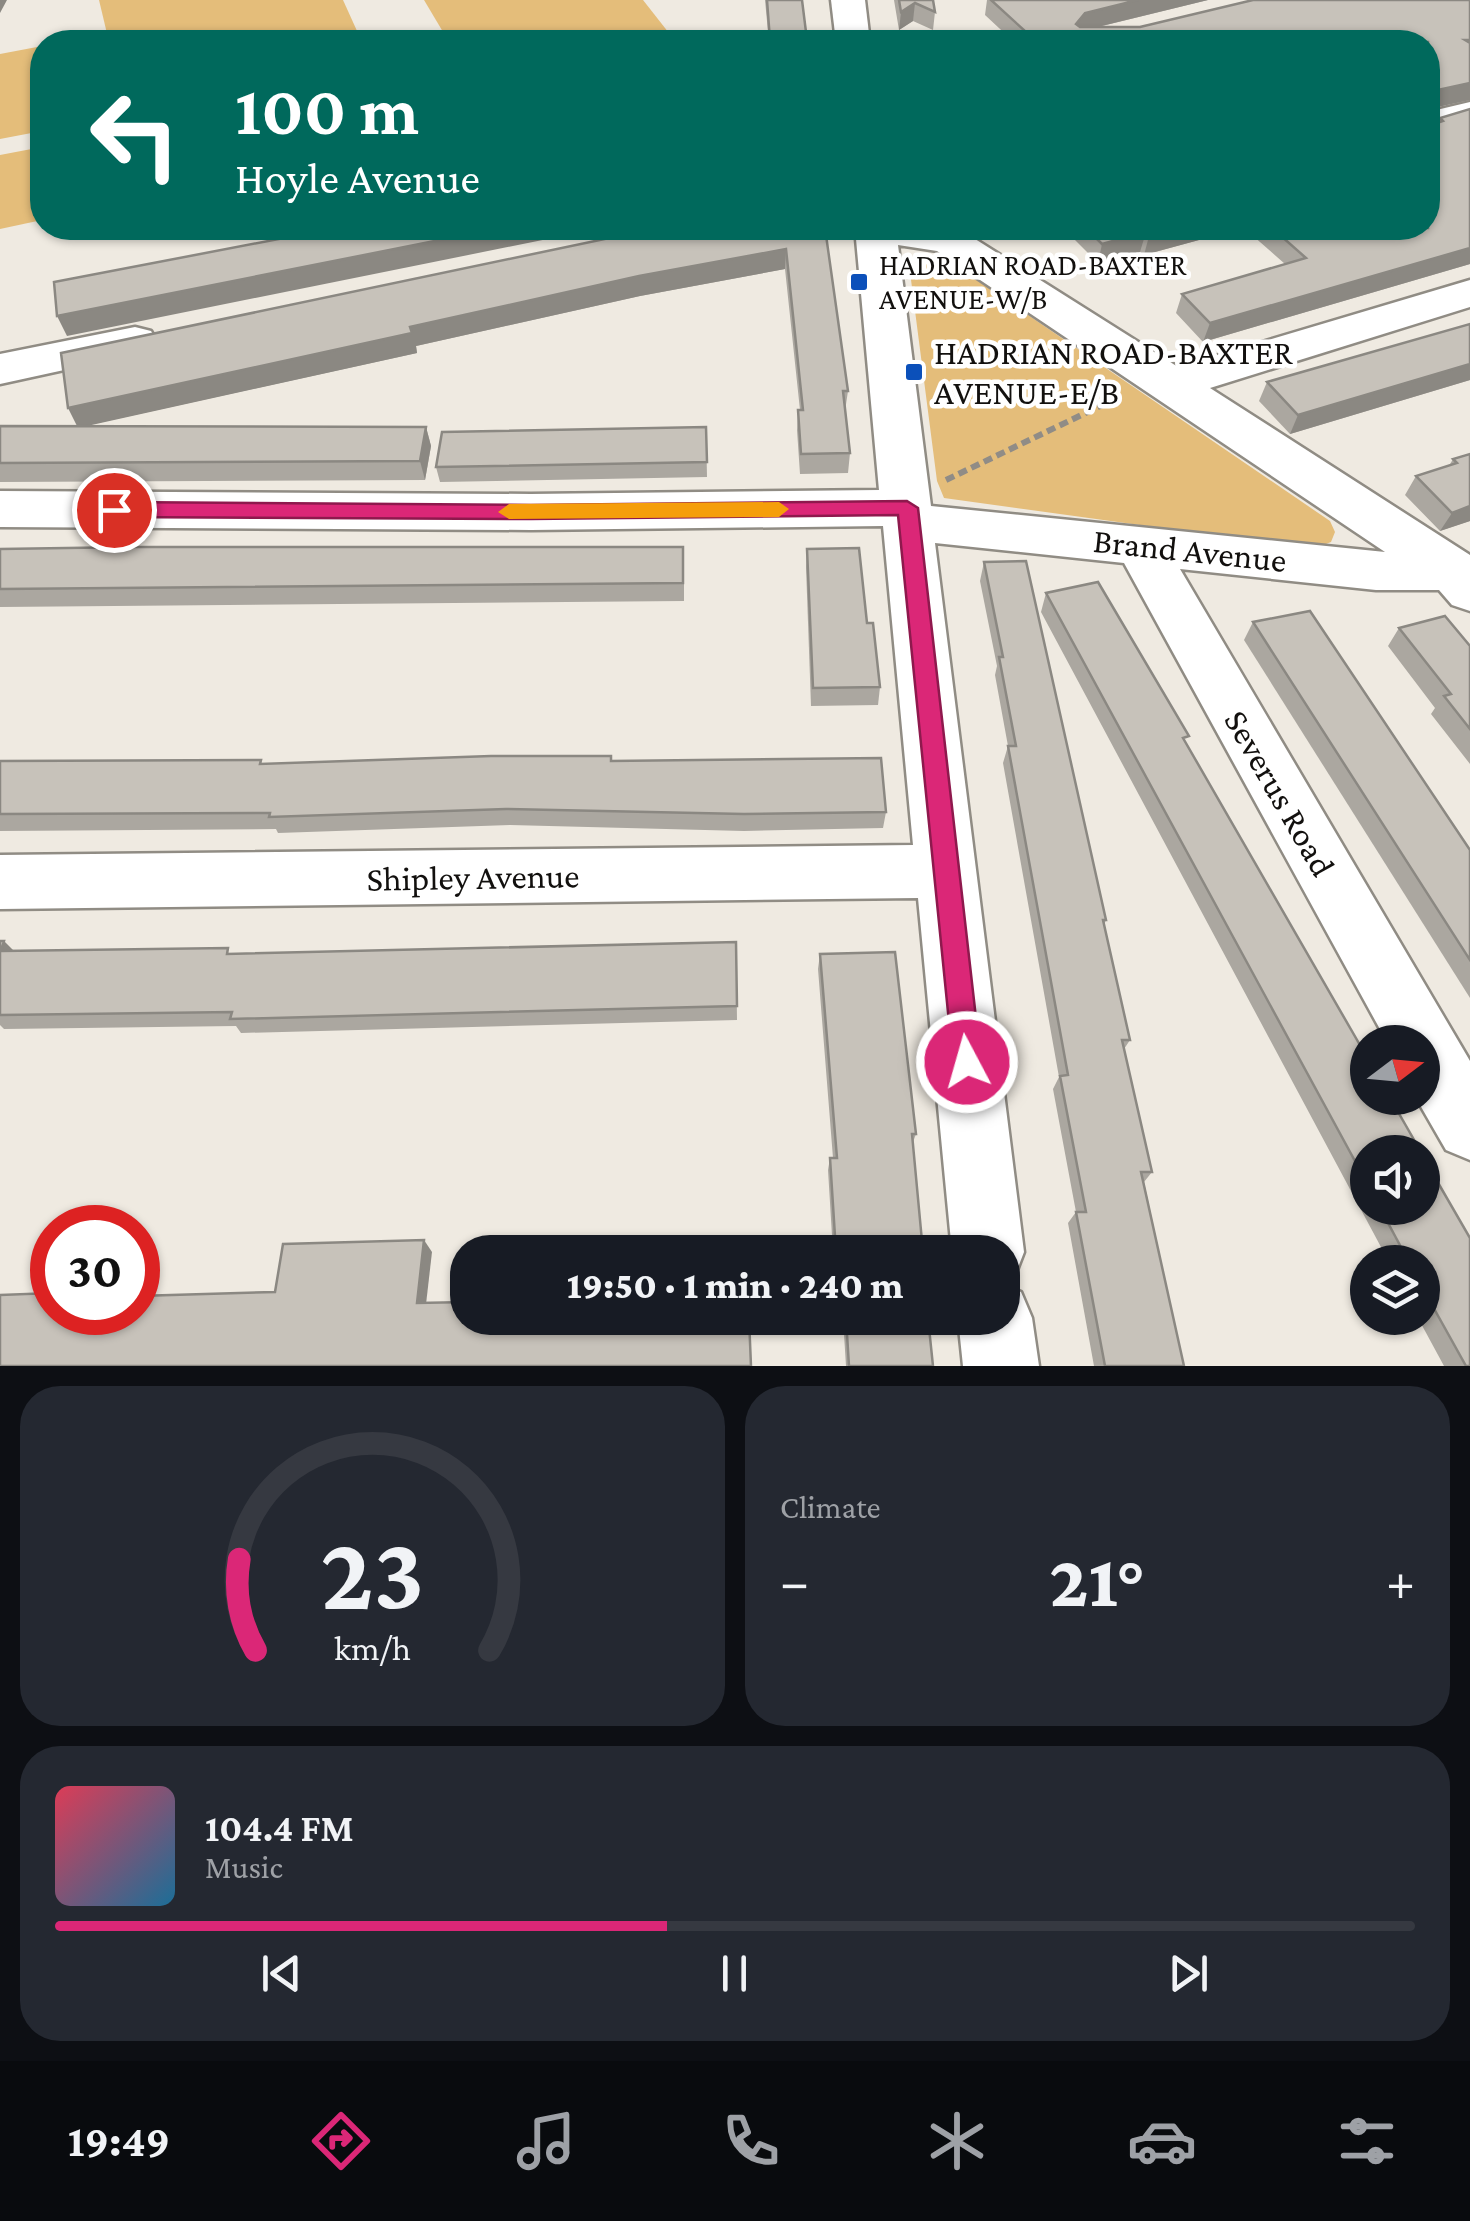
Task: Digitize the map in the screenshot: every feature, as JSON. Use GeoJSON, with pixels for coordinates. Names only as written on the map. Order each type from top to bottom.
{"type":"FeatureCollection","features":[{"type":"Feature","properties":{"kind":"street"},"geometry":{"type":"LineString","coordinates":[[848,0],[852,30]]}},
{"type":"Feature","properties":{"kind":"street"},"geometry":{"type":"LineString","coordinates":[[1440,121],[1470,113]]}},
{"type":"Feature","properties":{"kind":"street"},"geometry":{"type":"LineString","coordinates":[[876,240],[986,1235]]}},
{"type":"Feature","properties":{"kind":"street"},"geometry":{"type":"LineString","coordinates":[[948,240],[1465,577]]}},
{"type":"Feature","properties":{"kind":"street"},"geometry":{"type":"LineString","coordinates":[[1167,380],[1470,294]]}},
{"type":"Feature","properties":{"kind":"street"},"geometry":{"type":"LineString","coordinates":[[0,369],[174,333]]}},
{"type":"Feature","properties":{"kind":"street","name":"Brand Avenue"},"geometry":{"type":"LineString","coordinates":[[0,509],[908,510],[1138,544],[1465,577]]}},
{"type":"Feature","properties":{"kind":"street","name":"Severus Road"},"geometry":{"type":"LineString","coordinates":[[1138,544],[1412,1025]]}},
{"type":"Feature","properties":{"kind":"street","name":"Shipley Avenue"},"geometry":{"type":"LineString","coordinates":[[0,882],[946,871]]}},
{"type":"Feature","properties":{"kind":"street","name":"Severus Road"},"geometry":{"type":"LineString","coordinates":[[1440,1074],[1470,1126]]}},
{"type":"Feature","properties":{"kind":"street"},"geometry":{"type":"LineString","coordinates":[[998,1335],[1001,1366]]}},
{"type":"Feature","properties":{"kind":"path"},"geometry":{"type":"LineString","coordinates":[[908,510],[1167,380]]}},
{"type":"Feature","properties":{"kind":"shaded area"},"geometry":{"type":"Polygon","coordinates":[[[99,0],[343,0],[357,30],[106,30],[99,0]]]}},
{"type":"Feature","properties":{"kind":"shaded area"},"geometry":{"type":"Polygon","coordinates":[[[424,0],[643,0],[667,30],[442,30],[424,0]]]}},
{"type":"Feature","properties":{"kind":"shaded area"},"geometry":{"type":"Polygon","coordinates":[[[30,48],[30,133],[0,139],[0,54],[30,48]]]}},
{"type":"Feature","properties":{"kind":"shaded area"},"geometry":{"type":"Polygon","coordinates":[[[30,149],[30,223],[0,229],[0,155],[30,149]]]}},
{"type":"Feature","properties":{"kind":"shaded area"},"geometry":{"type":"Polygon","coordinates":[[[946,259],[1330,521],[1335,532],[1331,542],[1313,549],[944,498],[937,481],[910,272],[921,262],[946,259]]]}},
{"type":"Feature","properties":{"kind":"building"},"geometry":{"type":"Polygon","coordinates":[[[767,0],[802,0],[806,30],[769,30],[767,0]]]}},
{"type":"Feature","properties":{"kind":"building"},"geometry":{"type":"Polygon","coordinates":[[[899,0],[933,0],[935,12],[915,3],[901,12],[899,0]]]}},
{"type":"Feature","properties":{"kind":"building"},"geometry":{"type":"Polygon","coordinates":[[[991,0],[1138,0],[1085,13],[1076,24],[1140,27],[1253,0],[1470,0],[1470,40],[1465,40],[1470,43],[1470,83],[1440,89],[1440,30],[1024,30],[991,0]]]}},
{"type":"Feature","properties":{"kind":"building"},"geometry":{"type":"Polygon","coordinates":[[[1470,109],[1470,248],[1210,323],[1182,294],[1306,258],[1286,240],[1440,240],[1440,118],[1470,109]]]}},
{"type":"Feature","properties":{"kind":"building"},"geometry":{"type":"Polygon","coordinates":[[[273,240],[440,240],[57,316],[54,282],[273,240]]]}},
{"type":"Feature","properties":{"kind":"building"},"geometry":{"type":"Polygon","coordinates":[[[600,240],[827,240],[848,391],[843,391],[850,453],[801,454],[798,410],[803,410],[786,249],[639,276],[410,327],[412,333],[68,408],[61,353],[600,240]]]}},
{"type":"Feature","properties":{"kind":"building"},"geometry":{"type":"Polygon","coordinates":[[[1470,324],[1470,364],[1298,415],[1267,382],[1470,324]]]}},
{"type":"Feature","properties":{"kind":"building"},"geometry":{"type":"Polygon","coordinates":[[[0,426],[426,427],[420,461],[0,463],[0,426]]]}},
{"type":"Feature","properties":{"kind":"building"},"geometry":{"type":"Polygon","coordinates":[[[706,427],[707,462],[436,467],[442,432],[706,427]]]}},
{"type":"Feature","properties":{"kind":"building"},"geometry":{"type":"Polygon","coordinates":[[[1470,454],[1470,506],[1452,513],[1416,476],[1457,463],[1453,459],[1470,454]]]}},
{"type":"Feature","properties":{"kind":"building"},"geometry":{"type":"Polygon","coordinates":[[[683,547],[683,583],[0,589],[0,549],[683,547]]]}},
{"type":"Feature","properties":{"kind":"building"},"geometry":{"type":"Polygon","coordinates":[[[859,548],[867,623],[873,623],[880,687],[813,688],[807,549],[859,548]]]}},
{"type":"Feature","properties":{"kind":"building"},"geometry":{"type":"Polygon","coordinates":[[[1026,561],[1130,1040],[1122,1040],[1152,1172],[1141,1172],[1184,1366],[1105,1366],[1076,1212],[1086,1212],[1060,1076],[1068,1075],[1008,746],[1016,746],[984,562],[1026,561]]]}},
{"type":"Feature","properties":{"kind":"building"},"geometry":{"type":"Polygon","coordinates":[[[1098,582],[1189,736],[1183,738],[1350,1028],[1350,1115],[1400,1115],[1411,1135],[1350,1135],[1350,1152],[1046,593],[1098,582]]]}},
{"type":"Feature","properties":{"kind":"building"},"geometry":{"type":"Polygon","coordinates":[[[1310,611],[1470,850],[1470,960],[1253,622],[1310,611]]]}},
{"type":"Feature","properties":{"kind":"building"},"geometry":{"type":"Polygon","coordinates":[[[1445,616],[1470,646],[1470,729],[1444,696],[1451,694],[1399,628],[1445,616]]]}},
{"type":"Feature","properties":{"kind":"building"},"geometry":{"type":"Polygon","coordinates":[[[611,756],[611,761],[881,758],[886,812],[744,814],[506,809],[269,817],[270,813],[0,814],[0,761],[261,760],[260,764],[611,756]]]}},
{"type":"Feature","properties":{"kind":"building"},"geometry":{"type":"Polygon","coordinates":[[[0,941],[4,941],[1,951],[228,948],[227,954],[736,942],[737,1006],[230,1019],[232,1012],[0,1015],[0,941]]]}},
{"type":"Feature","properties":{"kind":"building"},"geometry":{"type":"Polygon","coordinates":[[[895,952],[916,1134],[912,1134],[921,1235],[835,1235],[830,1158],[837,1158],[820,954],[895,952]]]}},
{"type":"Feature","properties":{"kind":"building"},"geometry":{"type":"Polygon","coordinates":[[[1440,1186],[1470,1238],[1470,1366],[1466,1366],[1440,1319],[1440,1245],[1400,1245],[1389,1225],[1440,1225],[1440,1186]]]}},
{"type":"Feature","properties":{"kind":"building"},"geometry":{"type":"Polygon","coordinates":[[[424,1240],[417,1303],[450,1302],[450,1335],[750,1335],[751,1366],[0,1366],[0,1295],[30,1294],[30,1335],[160,1335],[160,1295],[275,1292],[283,1244],[424,1240]]]}},
{"type":"Feature","properties":{"kind":"building"},"geometry":{"type":"Polygon","coordinates":[[[847,1335],[930,1335],[933,1366],[849,1366],[847,1335]]]}},
{"type":"Feature","properties":{"kind":"slow traffic"},"geometry":{"type":"LineString","coordinates":[[509,512],[779,509]]}},
{"type":"Feature","properties":{"kind":"place","name":"HADRIAN ROAD-BAXTER AVENUE-W/B"},"geometry":{"type":"Point","coordinates":[859,282]}},
{"type":"Feature","properties":{"kind":"place","name":"HADRIAN ROAD-BAXTER AVENUE-E/B"},"geometry":{"type":"Point","coordinates":[914,372]}},
{"type":"Feature","properties":{"kind":"route"},"geometry":{"type":"LineString","coordinates":[[114,510],[531,512],[907,508],[967,1062]]}}]}
